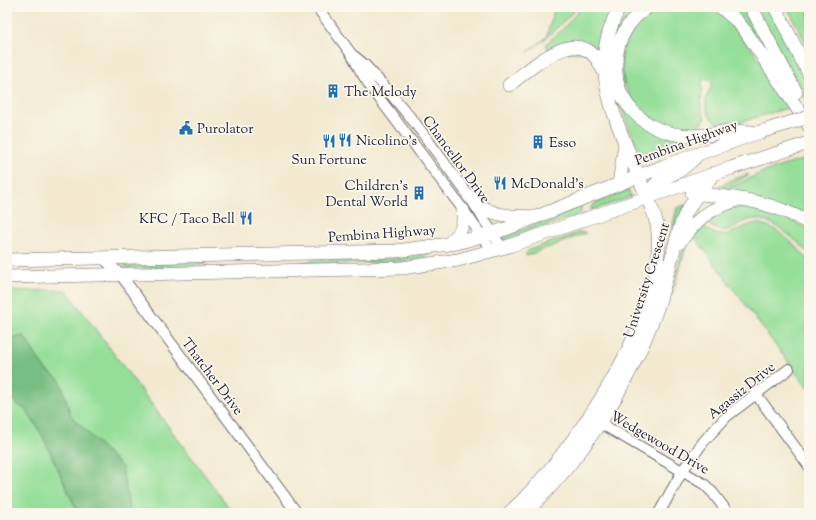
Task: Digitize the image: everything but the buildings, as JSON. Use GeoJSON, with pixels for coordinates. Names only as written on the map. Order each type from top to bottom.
{"type":"FeatureCollection","features":[{"type":"Feature","properties":{"kind":"main road"},"geometry":{"type":"LineString","coordinates":[[605,73],[604,58],[607,39],[619,7]]}},
{"type":"Feature","properties":{"kind":"main road"},"geometry":{"type":"LineString","coordinates":[[648,7],[637,16],[623,34],[618,46],[616,60],[619,88],[625,101],[633,112],[651,126],[678,134],[702,135],[730,131],[760,132]]}},
{"type":"Feature","properties":{"kind":"main road"},"geometry":{"type":"LineString","coordinates":[[721,7],[737,21],[746,32],[809,126]]}},
{"type":"Feature","properties":{"kind":"main road"},"geometry":{"type":"LineString","coordinates":[[751,7],[809,117]]}},
{"type":"Feature","properties":{"kind":"main road"},"geometry":{"type":"LineString","coordinates":[[775,7],[809,74]]}},
{"type":"Feature","properties":{"kind":"main road"},"geometry":{"type":"LineString","coordinates":[[509,85],[552,54],[568,47],[578,47],[593,54],[600,62],[605,73]]}},
{"type":"Feature","properties":{"kind":"main road","name":"University Crescent"},"geometry":{"type":"LineString","coordinates":[[509,513],[595,420],[643,313],[653,284],[658,259],[658,235],[656,220],[610,101],[605,73]]}},
{"type":"Feature","properties":{"kind":"main road","name":"Pembina Highway"},"geometry":{"type":"LineString","coordinates":[[7,260],[396,251],[448,244],[487,235],[537,217],[700,152],[809,117]]}},
{"type":"Feature","properties":{"kind":"main road"},"geometry":{"type":"LineString","coordinates":[[619,184],[624,160],[625,141]]}},
{"type":"Feature","properties":{"kind":"main road"},"geometry":{"type":"LineString","coordinates":[[7,277],[402,268],[448,262],[497,250],[714,173],[809,143]]}},
{"type":"Feature","properties":{"kind":"main road"},"geometry":{"type":"LineString","coordinates":[[647,197],[654,185],[660,179],[681,170],[700,152]]}},
{"type":"Feature","properties":{"kind":"main road","name":"University Crescent"},"geometry":{"type":"LineString","coordinates":[[525,513],[565,471],[595,420],[630,370],[660,300],[684,216],[714,173]]}},
{"type":"Feature","properties":{"kind":"main road"},"geometry":{"type":"LineString","coordinates":[[667,190],[740,199],[769,205],[788,212],[809,224]]}},
{"type":"Feature","properties":{"kind":"main road"},"geometry":{"type":"LineString","coordinates":[[469,196],[492,212],[516,216],[537,217]]}},
{"type":"Feature","properties":{"kind":"main road"},"geometry":{"type":"LineString","coordinates":[[673,251],[690,228],[700,218],[713,209],[740,199]]}},
{"type":"Feature","properties":{"kind":"main road"},"geometry":{"type":"LineString","coordinates":[[448,244],[462,227],[463,210]]}},
{"type":"Feature","properties":{"kind":"street","name":"Chancellor Drive"},"geometry":{"type":"LineString","coordinates":[[322,9],[370,86],[463,210],[487,235]]}},
{"type":"Feature","properties":{"kind":"street","name":"Chancellor Drive"},"geometry":{"type":"LineString","coordinates":[[352,55],[365,65],[404,109],[469,196],[487,235],[497,250]]}},
{"type":"Feature","properties":{"kind":"street","name":"Thatcher Drive"},"geometry":{"type":"LineString","coordinates":[[103,258],[120,274],[297,513]]}},
{"type":"Feature","properties":{"kind":"street","name":"Agassiz Drive"},"geometry":{"type":"LineString","coordinates":[[659,513],[683,470],[704,441],[727,416],[789,369]]}},
{"type":"Feature","properties":{"kind":"street"},"geometry":{"type":"LineString","coordinates":[[756,394],[809,466]]}},
{"type":"Feature","properties":{"kind":"street","name":"Wedgewood Drive"},"geometry":{"type":"LineString","coordinates":[[595,420],[683,470],[704,484],[728,513]]}},
{"type":"Feature","properties":{"kind":"green space"},"geometry":{"type":"Polygon","coordinates":[[[555,7],[577,7],[566,20],[546,37],[555,7]]]}},
{"type":"Feature","properties":{"kind":"green space"},"geometry":{"type":"Polygon","coordinates":[[[582,7],[615,7],[600,55],[595,52],[550,52],[546,45],[548,42],[562,30],[582,7]]]}},
{"type":"Feature","properties":{"kind":"green space"},"geometry":{"type":"Polygon","coordinates":[[[624,7],[642,7],[619,34],[625,107],[692,142],[667,146],[641,155],[619,103],[609,71],[615,27],[624,7]]]}},
{"type":"Feature","properties":{"kind":"green space"},"geometry":{"type":"Polygon","coordinates":[[[661,7],[706,7],[721,14],[732,24],[754,52],[788,108],[733,124],[716,123],[708,113],[706,105],[708,93],[712,84],[711,81],[707,79],[702,81],[701,99],[702,112],[705,118],[697,129],[676,128],[658,122],[643,112],[632,99],[625,83],[622,66],[624,49],[631,32],[643,18],[661,7]]]}},
{"type":"Feature","properties":{"kind":"green space"},"geometry":{"type":"Polygon","coordinates":[[[727,7],[743,7],[757,36],[755,38],[727,7]]]}},
{"type":"Feature","properties":{"kind":"green space"},"geometry":{"type":"Polygon","coordinates":[[[757,7],[770,7],[809,81],[809,102],[806,103],[757,7]]]}},
{"type":"Feature","properties":{"kind":"green space"},"geometry":{"type":"Polygon","coordinates":[[[787,7],[809,7],[809,49],[787,7]]]}},
{"type":"Feature","properties":{"kind":"green space"},"geometry":{"type":"Polygon","coordinates":[[[809,158],[809,219],[723,191],[763,172],[809,158]]]}},
{"type":"Feature","properties":{"kind":"green space"},"geometry":{"type":"Polygon","coordinates":[[[748,174],[749,175],[721,190],[719,187],[731,180],[748,174]]]}},
{"type":"Feature","properties":{"kind":"green space"},"geometry":{"type":"Polygon","coordinates":[[[628,190],[631,197],[592,210],[590,209],[594,204],[628,190]]]}},
{"type":"Feature","properties":{"kind":"green space"},"geometry":{"type":"Polygon","coordinates":[[[685,205],[669,251],[667,250],[677,208],[685,205]]]}},
{"type":"Feature","properties":{"kind":"green space"},"geometry":{"type":"Polygon","coordinates":[[[582,206],[580,214],[511,239],[505,240],[502,238],[582,206]]]}},
{"type":"Feature","properties":{"kind":"green space"},"geometry":{"type":"Polygon","coordinates":[[[751,207],[773,212],[809,229],[809,254],[799,243],[785,232],[763,220],[748,220],[726,230],[714,228],[705,222],[715,216],[717,218],[721,215],[720,212],[732,208],[751,207]]]}},
{"type":"Feature","properties":{"kind":"green space"},"geometry":{"type":"Polygon","coordinates":[[[757,223],[772,228],[786,237],[809,261],[809,390],[694,236],[702,225],[713,233],[724,235],[757,223]]]}},
{"type":"Feature","properties":{"kind":"green space"},"geometry":{"type":"Polygon","coordinates":[[[696,231],[686,247],[672,296],[670,293],[684,247],[696,231]]]}},
{"type":"Feature","properties":{"kind":"green space"},"geometry":{"type":"Polygon","coordinates":[[[580,232],[586,233],[526,256],[526,253],[529,250],[580,232]]]}},
{"type":"Feature","properties":{"kind":"green space"},"geometry":{"type":"Polygon","coordinates":[[[429,254],[429,256],[414,261],[300,265],[299,263],[316,260],[400,258],[429,254]]]}},
{"type":"Feature","properties":{"kind":"green space"},"geometry":{"type":"Polygon","coordinates":[[[207,262],[207,264],[188,267],[126,268],[124,264],[207,262]]]}},
{"type":"Feature","properties":{"kind":"green space"},"geometry":{"type":"Polygon","coordinates":[[[66,290],[233,513],[7,513],[7,291],[66,290]]]}},
{"type":"Feature","properties":{"kind":"green space"},"geometry":{"type":"Polygon","coordinates":[[[24,336],[44,368],[60,380],[71,416],[122,467],[130,513],[78,513],[42,435],[26,410],[14,402],[7,392],[7,338],[24,336]]]}},
{"type":"Feature","properties":{"kind":"place","name":"The Melody"},"geometry":{"type":"Point","coordinates":[333,91]}},
{"type":"Feature","properties":{"kind":"place","name":"Purolator"},"geometry":{"type":"Point","coordinates":[186,128]}},
{"type":"Feature","properties":{"kind":"place","name":"Nicolino's"},"geometry":{"type":"Point","coordinates":[345,140]}},
{"type":"Feature","properties":{"kind":"place","name":"Sun Fortune"},"geometry":{"type":"Point","coordinates":[329,141]}},
{"type":"Feature","properties":{"kind":"place","name":"Esso"},"geometry":{"type":"Point","coordinates":[538,142]}},
{"type":"Feature","properties":{"kind":"place","name":"McDonald's"},"geometry":{"type":"Point","coordinates":[500,183]}},
{"type":"Feature","properties":{"kind":"place","name":"Children's Dental World"},"geometry":{"type":"Point","coordinates":[419,193]}},
{"type":"Feature","properties":{"kind":"place","name":"KFC / Taco Bell"},"geometry":{"type":"Point","coordinates":[246,218]}}]}
